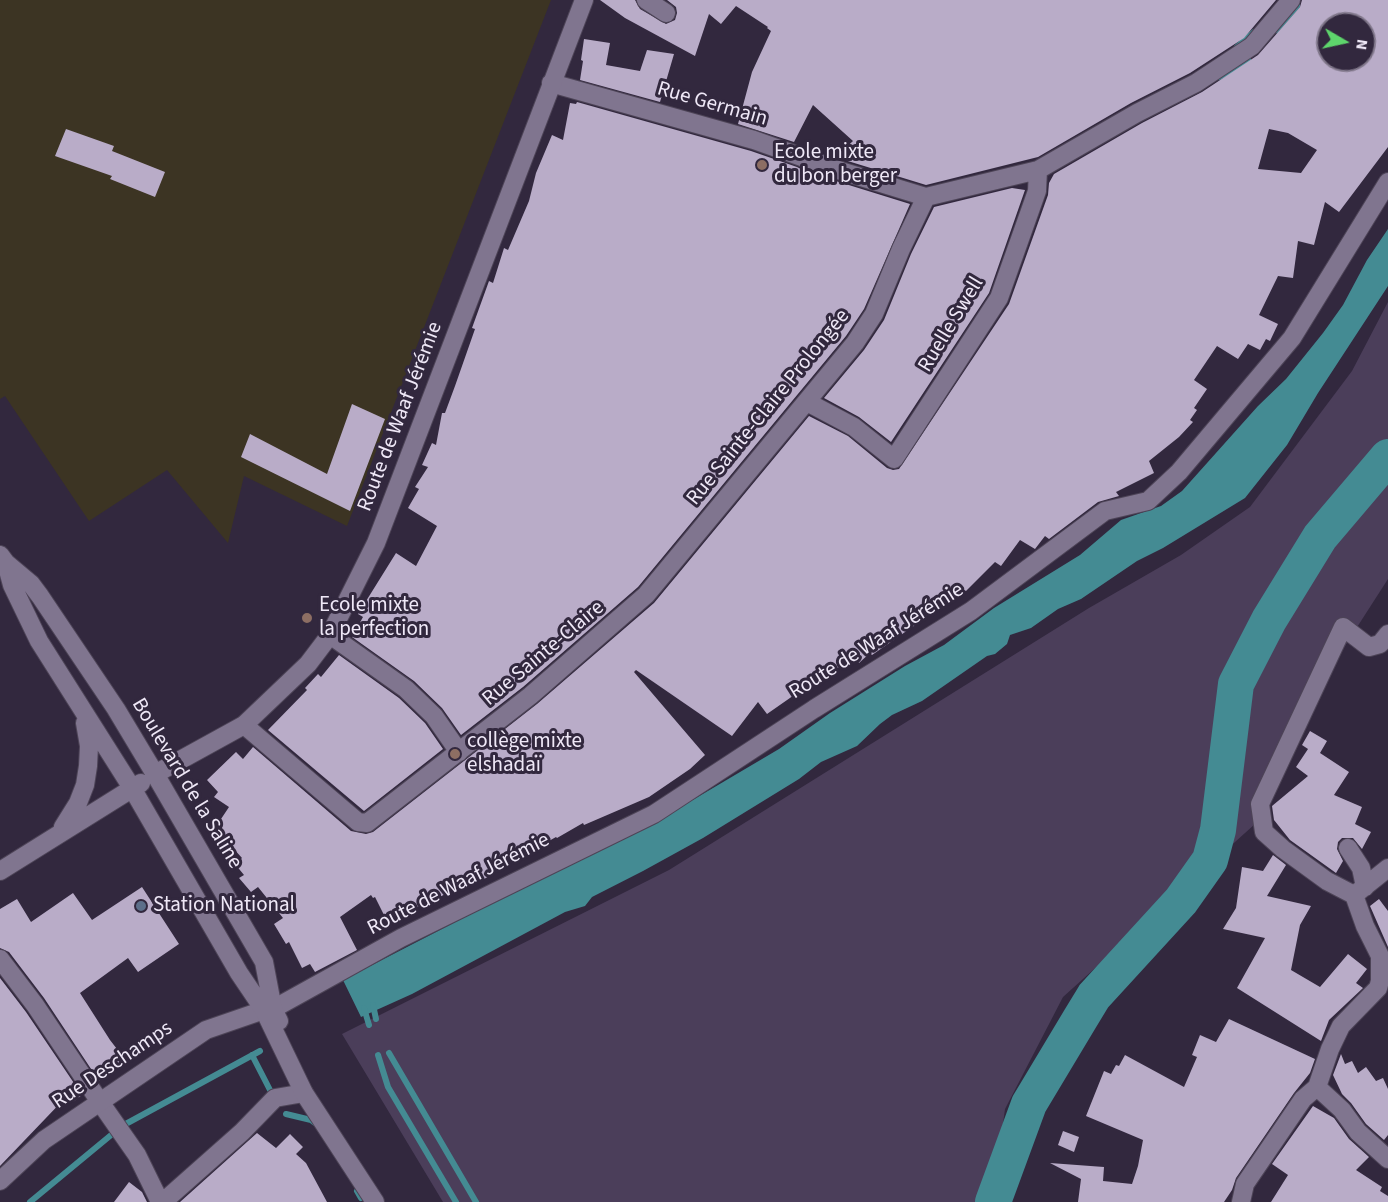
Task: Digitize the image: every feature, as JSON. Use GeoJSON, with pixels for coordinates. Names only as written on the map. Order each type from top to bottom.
{"type":"FeatureCollection","features":[{"type":"Feature","properties":{"kind":"street","name":"Route de Waaf Jérémie"},"geometry":{"type":"LineString","coordinates":[[0,871],[155,774],[244,725],[308,664],[330,635],[376,543],[584,0]]}},
{"type":"Feature","properties":{"kind":"street"},"geometry":{"type":"LineString","coordinates":[[646,0],[666,13]]}},
{"type":"Feature","properties":{"kind":"street"},"geometry":{"type":"LineString","coordinates":[[926,197],[1038,170],[1137,113],[1196,83],[1252,46],[1291,0]]}},
{"type":"Feature","properties":{"kind":"street","name":"Rue Germain"},"geometry":{"type":"LineString","coordinates":[[551,83],[754,140],[841,171],[926,197]]}},
{"type":"Feature","properties":{"kind":"street","name":"Ruelle Swell"},"geometry":{"type":"LineString","coordinates":[[807,402],[854,427],[894,459],[999,298],[1037,192],[1038,170]]}},
{"type":"Feature","properties":{"kind":"street","name":"Route de Waaf Jérémie"},"geometry":{"type":"LineString","coordinates":[[269,1010],[401,938],[654,814],[814,709],[970,611],[1105,511],[1148,501],[1179,472],[1292,338],[1388,182]]}},
{"type":"Feature","properties":{"kind":"street","name":"Rue Sainte-Claire Prolongée"},"geometry":{"type":"LineString","coordinates":[[646,595],[855,343],[874,314],[926,197]]}},
{"type":"Feature","properties":{"kind":"street","name":"Boulevard de la Saline"},"geometry":{"type":"LineString","coordinates":[[3,559],[12,585],[34,632],[132,788],[239,973],[269,1010],[386,1202]]}},
{"type":"Feature","properties":{"kind":"street","name":"Boulevard de la Saline"},"geometry":{"type":"LineString","coordinates":[[3,559],[31,584],[116,709],[264,962],[269,1010],[304,1093],[375,1202]]}},
{"type":"Feature","properties":{"kind":"street","name":"Rue Sainte-Claire"},"geometry":{"type":"LineString","coordinates":[[244,725],[358,822],[367,823],[530,696],[646,595]]}},
{"type":"Feature","properties":{"kind":"street"},"geometry":{"type":"LineString","coordinates":[[1360,891],[1327,881],[1283,849],[1264,832],[1260,804],[1343,627],[1369,647],[1380,644],[1388,634]]}},
{"type":"Feature","properties":{"kind":"street"},"geometry":{"type":"LineString","coordinates":[[330,635],[406,689],[434,716],[459,752]]}},
{"type":"Feature","properties":{"kind":"street"},"geometry":{"type":"LineString","coordinates":[[56,835],[78,803],[88,766],[89,746],[80,708]]}},
{"type":"Feature","properties":{"kind":"street"},"geometry":{"type":"LineString","coordinates":[[1241,1202],[1245,1184],[1303,1099],[1317,1087],[1330,1049],[1341,1026],[1384,980],[1380,956],[1365,926],[1360,891],[1361,868],[1348,848]]}},
{"type":"Feature","properties":{"kind":"street"},"geometry":{"type":"LineString","coordinates":[[1360,891],[1388,868]]}},
{"type":"Feature","properties":{"kind":"street"},"geometry":{"type":"LineString","coordinates":[[0,958],[35,1005],[137,1155],[161,1202],[242,1132],[275,1098],[304,1093]]}},
{"type":"Feature","properties":{"kind":"street","name":"Rue Deschamps"},"geometry":{"type":"LineString","coordinates":[[0,1181],[44,1140],[207,1030],[269,1010]]}},
{"type":"Feature","properties":{"kind":"street"},"geometry":{"type":"LineString","coordinates":[[1317,1087],[1342,1110],[1358,1132],[1388,1159]]}},
{"type":"Feature","properties":{"kind":"shaded area"},"geometry":{"type":"Polygon","coordinates":[[[0,0],[551,0],[347,526],[244,476],[228,543],[167,470],[89,521],[5,396],[0,399],[0,0]]]}},
{"type":"Feature","properties":{"kind":"shaded area"},"geometry":{"type":"Polygon","coordinates":[[[1388,229],[1388,286],[1287,445],[1245,498],[1163,548],[1137,561],[1081,599],[1058,609],[1031,628],[1010,635],[1007,644],[995,654],[987,656],[922,701],[892,715],[857,746],[821,762],[799,779],[703,838],[592,897],[585,906],[565,912],[412,994],[361,1017],[343,980],[696,798],[779,749],[830,713],[905,666],[944,645],[994,608],[1080,555],[1121,520],[1161,506],[1182,491],[1258,406],[1286,379],[1323,333],[1343,305],[1367,260],[1388,229]]]}},
{"type":"Feature","properties":{"kind":"shaded area"},"geometry":{"type":"Polygon","coordinates":[[[1388,302],[1388,579],[1343,649],[1255,824],[1063,997],[1005,1109],[992,1202],[443,1202],[342,1034],[669,870],[1089,608],[1181,555],[1250,507],[1352,371],[1388,302]]]}},
{"type":"Feature","properties":{"kind":"building"},"geometry":{"type":"Polygon","coordinates":[[[600,0],[635,0],[640,9],[666,24],[675,20],[677,13],[676,7],[667,0],[1276,0],[1244,38],[1190,73],[1131,103],[1038,157],[926,185],[838,158],[837,156],[853,141],[813,105],[794,142],[738,124],[752,72],[771,31],[736,6],[721,24],[709,14],[695,56],[625,18],[600,0]]]}},
{"type":"Feature","properties":{"kind":"building"},"geometry":{"type":"Polygon","coordinates":[[[1302,0],[1388,0],[1388,147],[1339,212],[1325,202],[1314,245],[1298,241],[1293,278],[1278,276],[1259,315],[1278,324],[1270,341],[1266,339],[1260,350],[1248,344],[1238,359],[1217,346],[1194,380],[1207,389],[1194,408],[1197,410],[1190,420],[1193,422],[1179,437],[1149,461],[1154,473],[1116,492],[1119,496],[1098,502],[1049,539],[1045,536],[1035,549],[1020,540],[1001,566],[995,562],[964,593],[917,622],[872,655],[870,653],[859,663],[856,659],[808,682],[810,684],[767,714],[758,702],[732,736],[636,670],[634,672],[705,755],[690,769],[649,797],[584,825],[583,823],[540,846],[539,844],[478,883],[477,881],[462,889],[461,887],[387,921],[375,897],[371,895],[340,917],[357,950],[315,972],[310,964],[302,968],[289,942],[286,944],[274,924],[283,918],[258,887],[251,892],[239,878],[244,875],[235,864],[242,858],[215,828],[229,807],[214,797],[218,792],[207,780],[236,752],[243,759],[253,747],[351,831],[366,834],[373,832],[537,704],[654,603],[809,416],[848,436],[887,468],[899,469],[1009,304],[1054,174],[1142,123],[1202,92],[1258,55],[1300,7],[1302,0]],[[1269,129],[1258,169],[1301,173],[1317,150],[1288,133],[1269,129]]]}},
{"type":"Feature","properties":{"kind":"building"},"geometry":{"type":"Polygon","coordinates":[[[584,39],[610,43],[606,65],[640,71],[647,50],[674,54],[660,102],[580,80],[584,39]]]}},
{"type":"Feature","properties":{"kind":"building"},"geometry":{"type":"Polygon","coordinates":[[[577,102],[751,151],[797,167],[822,180],[823,177],[910,204],[864,309],[846,336],[638,587],[523,687],[461,735],[442,708],[414,681],[352,637],[363,617],[358,614],[396,553],[416,566],[437,526],[408,508],[419,489],[415,487],[428,467],[422,465],[432,443],[436,445],[442,413],[445,413],[455,386],[489,281],[493,283],[504,248],[508,250],[529,201],[536,173],[552,135],[563,140],[570,103],[576,104],[577,102]]]}},
{"type":"Feature","properties":{"kind":"building"},"geometry":{"type":"Polygon","coordinates":[[[66,129],[114,146],[112,151],[165,172],[155,197],[110,179],[112,176],[55,156],[66,129]]]}},
{"type":"Feature","properties":{"kind":"building"},"geometry":{"type":"Polygon","coordinates":[[[1012,188],[1025,190],[989,293],[891,442],[859,417],[824,398],[864,350],[884,320],[911,254],[934,207],[1012,188]]]}},
{"type":"Feature","properties":{"kind":"building"},"geometry":{"type":"Polygon","coordinates":[[[352,404],[385,419],[350,511],[241,457],[250,434],[327,474],[352,404]]]}},
{"type":"Feature","properties":{"kind":"building"},"geometry":{"type":"Polygon","coordinates":[[[339,655],[399,698],[425,723],[443,749],[364,811],[268,730],[307,690],[305,688],[318,674],[321,677],[339,655]]]}},
{"type":"Feature","properties":{"kind":"building"},"geometry":{"type":"Polygon","coordinates":[[[1310,731],[1327,741],[1320,753],[1349,772],[1334,795],[1362,807],[1355,824],[1371,832],[1362,849],[1353,838],[1342,838],[1338,842],[1337,849],[1343,861],[1336,873],[1290,840],[1274,820],[1272,806],[1308,776],[1296,767],[1308,749],[1302,745],[1310,731]]]}},
{"type":"Feature","properties":{"kind":"building"},"geometry":{"type":"Polygon","coordinates":[[[1273,855],[1286,865],[1267,896],[1311,906],[1300,925],[1291,970],[1320,987],[1348,954],[1367,969],[1356,983],[1363,988],[1329,1020],[1321,1041],[1237,988],[1265,938],[1223,929],[1236,908],[1242,867],[1263,871],[1273,855]]]}},
{"type":"Feature","properties":{"kind":"building"},"geometry":{"type":"Polygon","coordinates":[[[142,887],[179,944],[138,972],[128,958],[80,993],[127,1062],[99,1081],[44,998],[9,952],[0,948],[0,909],[17,899],[31,922],[73,893],[92,920],[142,887]]]}},
{"type":"Feature","properties":{"kind":"building"},"geometry":{"type":"Polygon","coordinates":[[[1379,899],[1388,911],[1388,947],[1370,906],[1379,899]]]}},
{"type":"Feature","properties":{"kind":"building"},"geometry":{"type":"Polygon","coordinates":[[[0,978],[82,1095],[73,1102],[68,1095],[0,1166],[0,978]]]}},
{"type":"Feature","properties":{"kind":"building"},"geometry":{"type":"Polygon","coordinates":[[[1229,1019],[1315,1059],[1310,1073],[1236,1178],[1224,1202],[1078,1202],[1081,1179],[1050,1163],[1104,1167],[1103,1181],[1132,1184],[1138,1166],[1143,1140],[1086,1116],[1104,1071],[1111,1074],[1125,1055],[1184,1087],[1197,1057],[1192,1055],[1200,1035],[1216,1042],[1229,1019]]]}},
{"type":"Feature","properties":{"kind":"building"},"geometry":{"type":"Polygon","coordinates":[[[1341,1054],[1345,1064],[1352,1061],[1358,1073],[1366,1067],[1376,1081],[1383,1078],[1388,1089],[1388,1135],[1384,1140],[1366,1124],[1342,1094],[1333,1075],[1341,1054]]]}},
{"type":"Feature","properties":{"kind":"building"},"geometry":{"type":"Polygon","coordinates":[[[1313,1106],[1334,1118],[1349,1139],[1369,1157],[1356,1170],[1382,1187],[1380,1191],[1388,1196],[1388,1202],[1271,1202],[1288,1175],[1272,1164],[1313,1106]]]}},
{"type":"Feature","properties":{"kind":"building"},"geometry":{"type":"Polygon","coordinates":[[[1063,1131],[1079,1137],[1074,1152],[1058,1145],[1063,1131]]]}},
{"type":"Feature","properties":{"kind":"building"},"geometry":{"type":"Polygon","coordinates":[[[257,1133],[276,1148],[290,1134],[303,1147],[296,1154],[306,1163],[327,1202],[180,1202],[257,1133]]]}},
{"type":"Feature","properties":{"kind":"building"},"geometry":{"type":"Polygon","coordinates":[[[129,1182],[142,1192],[147,1202],[114,1202],[129,1182]]]}},
{"type":"Feature","properties":{"kind":"waterway"},"geometry":{"type":"LineString","coordinates":[[1276,30],[1297,6]]}},
{"type":"Feature","properties":{"kind":"waterway"},"geometry":{"type":"LineString","coordinates":[[1237,47],[1254,32]]}},
{"type":"Feature","properties":{"kind":"waterway"},"geometry":{"type":"LineString","coordinates":[[1219,77],[1248,59]]}},
{"type":"Feature","properties":{"kind":"waterway"},"geometry":{"type":"LineString","coordinates":[[993,1202],[1029,1104],[1094,996],[1181,901],[1210,860],[1218,830],[1236,684],[1269,620],[1320,537],[1388,457]]}},
{"type":"Feature","properties":{"kind":"waterway"},"geometry":{"type":"LineString","coordinates":[[373,1005],[376,1019]]}},
{"type":"Feature","properties":{"kind":"waterway"},"geometry":{"type":"LineString","coordinates":[[364,1008],[369,1025]]}},
{"type":"Feature","properties":{"kind":"waterway"},"geometry":{"type":"LineString","coordinates":[[30,1202],[122,1126],[260,1051]]}},
{"type":"Feature","properties":{"kind":"waterway"},"geometry":{"type":"LineString","coordinates":[[389,1053],[476,1202]]}},
{"type":"Feature","properties":{"kind":"waterway"},"geometry":{"type":"LineString","coordinates":[[252,1055],[270,1090]]}},
{"type":"Feature","properties":{"kind":"waterway"},"geometry":{"type":"LineString","coordinates":[[378,1055],[388,1087],[456,1202]]}},
{"type":"Feature","properties":{"kind":"waterway"},"geometry":{"type":"LineString","coordinates":[[286,1114],[311,1120],[316,1124]]}},
{"type":"Feature","properties":{"kind":"waterway"},"geometry":{"type":"LineString","coordinates":[[357,1191],[361,1198]]}},
{"type":"Feature","properties":{"kind":"place","name":"Ecole mixte du bon berger"},"geometry":{"type":"Point","coordinates":[762,165]}},
{"type":"Feature","properties":{"kind":"place","name":"Ecole mixte la perfection"},"geometry":{"type":"Point","coordinates":[307,618]}},
{"type":"Feature","properties":{"kind":"place","name":"collège mixte elshadaï"},"geometry":{"type":"Point","coordinates":[455,754]}},
{"type":"Feature","properties":{"kind":"place","name":"Station National"},"geometry":{"type":"Point","coordinates":[141,906]}}]}
